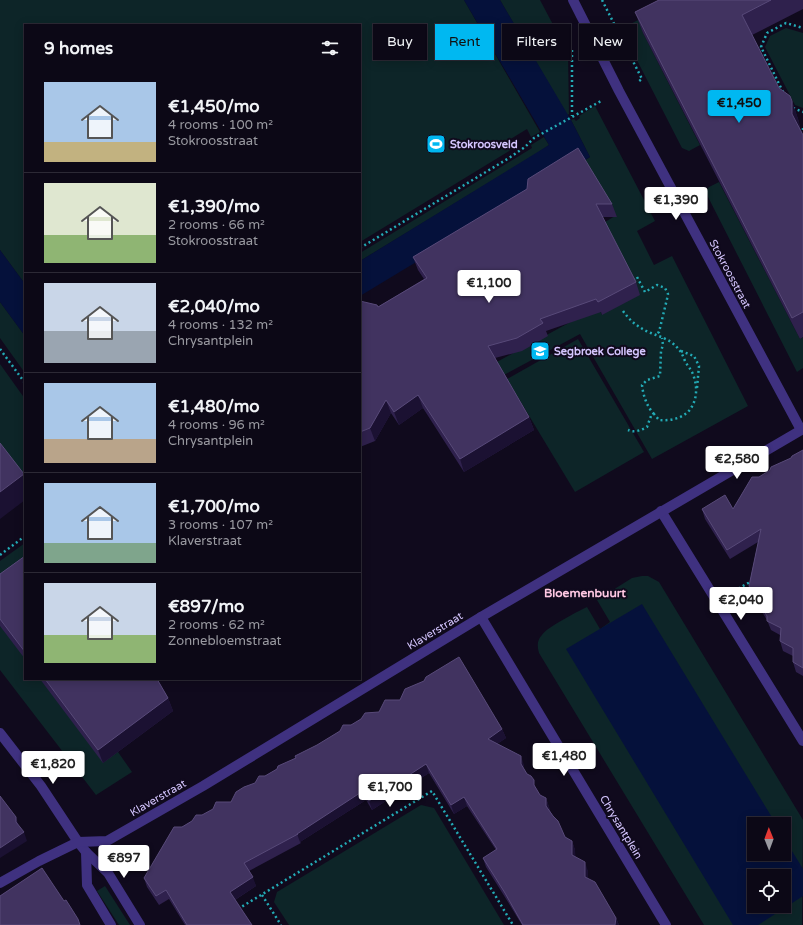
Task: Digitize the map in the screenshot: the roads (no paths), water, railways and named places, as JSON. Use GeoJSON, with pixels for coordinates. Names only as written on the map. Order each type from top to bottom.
{"type":"FeatureCollection","features":[{"type":"Feature","properties":{"kind":"street","name":"Stokroosstraat"},"geometry":{"type":"LineString","coordinates":[[573,0],[619,91],[802,430]]}},
{"type":"Feature","properties":{"kind":"street","name":"Klaverstraat"},"geometry":{"type":"LineString","coordinates":[[78,842],[107,841],[203,786],[481,617],[802,430]]}},
{"type":"Feature","properties":{"kind":"street"},"geometry":{"type":"LineString","coordinates":[[661,511],[803,741]]}},
{"type":"Feature","properties":{"kind":"street","name":"Chrysantplein"},"geometry":{"type":"LineString","coordinates":[[481,617],[666,925]]}},
{"type":"Feature","properties":{"kind":"street"},"geometry":{"type":"LineString","coordinates":[[0,733],[41,786],[78,842],[86,852],[108,873],[140,925]]}},
{"type":"Feature","properties":{"kind":"street"},"geometry":{"type":"LineString","coordinates":[[0,883],[39,861],[78,842]]}},
{"type":"Feature","properties":{"kind":"street"},"geometry":{"type":"LineString","coordinates":[[86,852],[87,885],[111,925]]}},
{"type":"Feature","properties":{"kind":"place","name":"Stokroosveld"},"geometry":{"type":"Point","coordinates":[436,144]}},
{"type":"Feature","properties":{"kind":"place","name":"Segbroek College"},"geometry":{"type":"Point","coordinates":[540,351]}},
{"type":"Feature","properties":{"kind":"district","name":"Bloemenbuurt"},"geometry":{"type":"Point","coordinates":[585,593]}}]}
